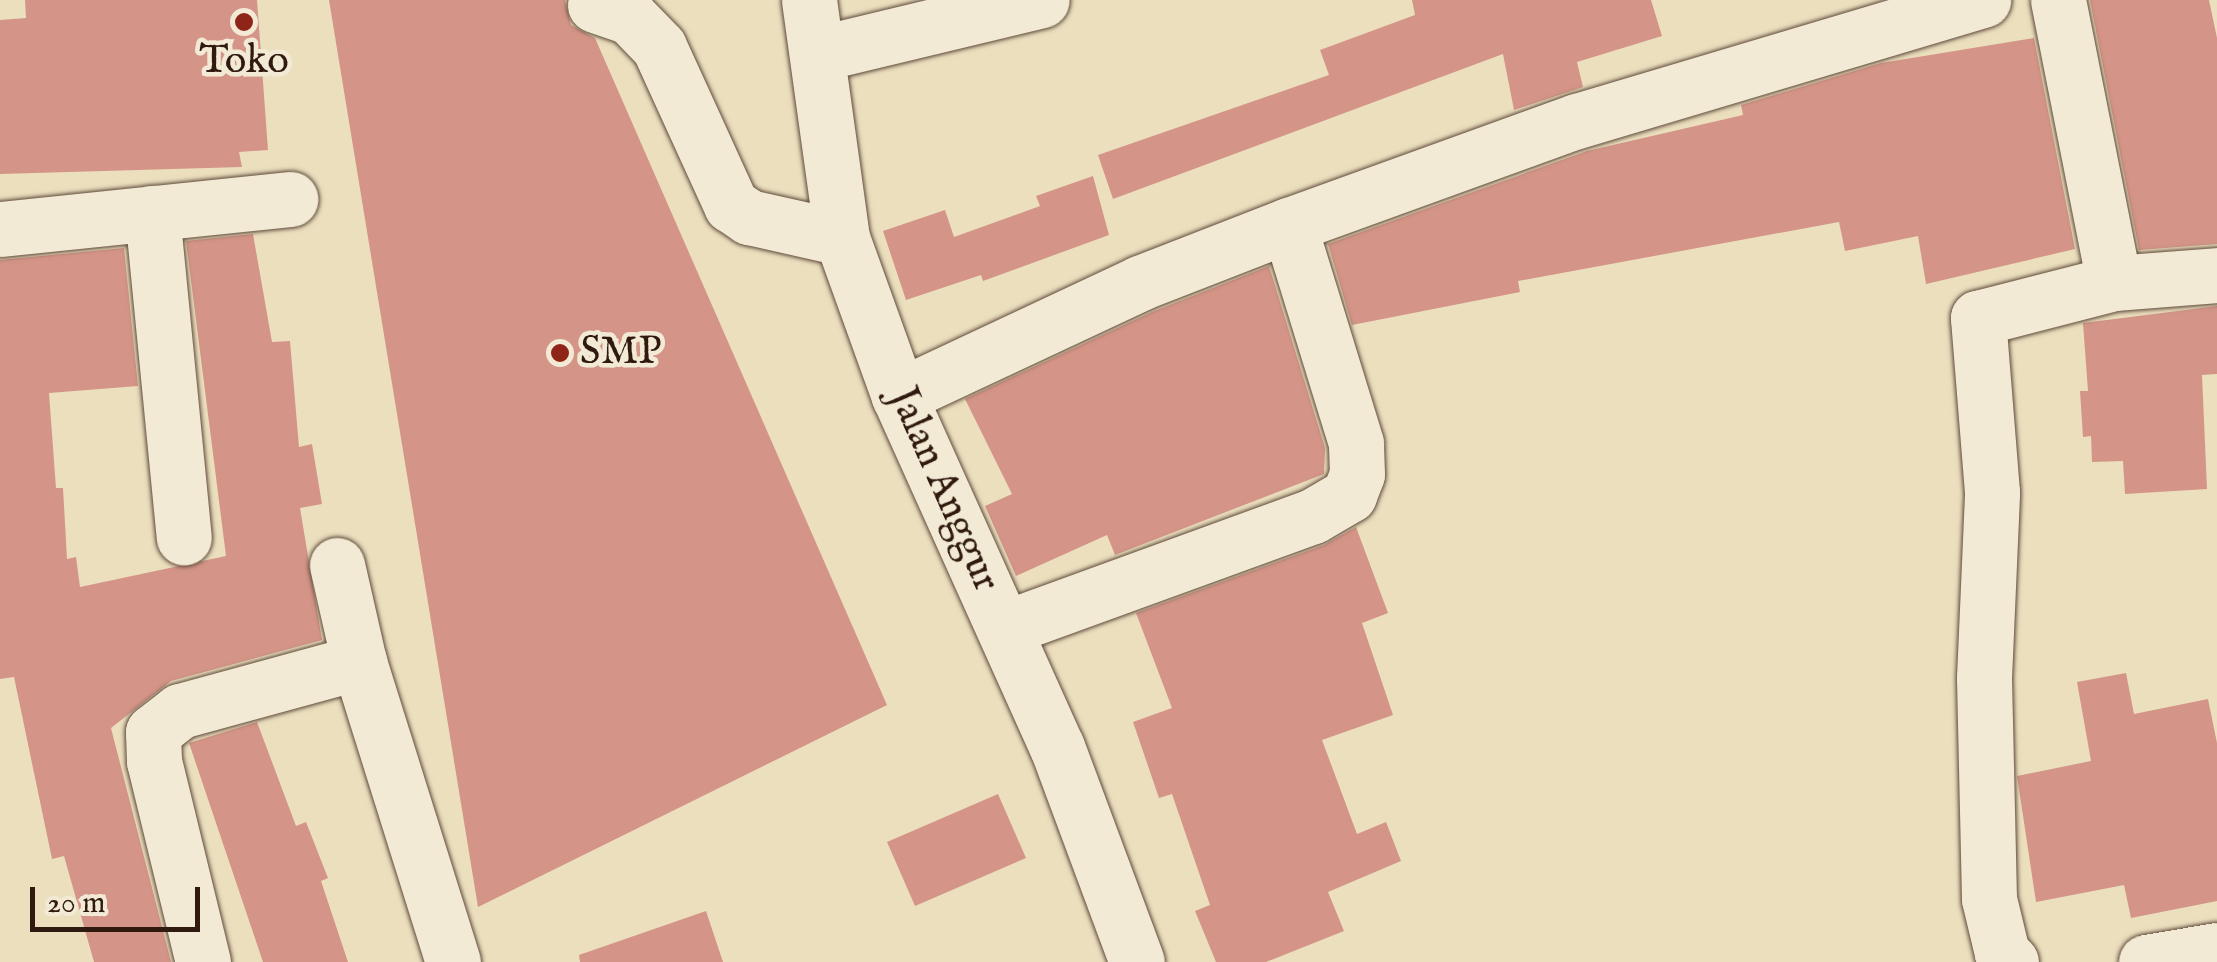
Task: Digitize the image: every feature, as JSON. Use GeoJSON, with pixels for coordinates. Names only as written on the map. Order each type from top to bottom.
{"type":"FeatureCollection","features":[{"type":"Feature","properties":{"kind":"street","name":"Jalan Anggur"},"geometry":{"type":"LineString","coordinates":[[809,0],[842,238],[899,396],[1005,628],[1138,962]]}},
{"type":"Feature","properties":{"kind":"street"},"geometry":{"type":"LineString","coordinates":[[817,54],[1042,0]]}},
{"type":"Feature","properties":{"kind":"street"},"geometry":{"type":"LineString","coordinates":[[899,396],[1140,283],[1289,225],[1577,121],[1983,0]]}},
{"type":"Feature","properties":{"kind":"street"},"geometry":{"type":"LineString","coordinates":[[2058,0],[2114,283]]}},
{"type":"Feature","properties":{"kind":"street"},"geometry":{"type":"LineString","coordinates":[[595,5],[630,17],[659,47],[731,205],[749,217],[842,238]]}},
{"type":"Feature","properties":{"kind":"street"},"geometry":{"type":"LineString","coordinates":[[0,229],[290,199]]}},
{"type":"Feature","properties":{"kind":"street"},"geometry":{"type":"LineString","coordinates":[[152,214],[184,537]]}},
{"type":"Feature","properties":{"kind":"street"},"geometry":{"type":"LineString","coordinates":[[1005,628],[1313,516],[1349,494],[1358,474],[1356,443],[1289,225]]}},
{"type":"Feature","properties":{"kind":"street"},"geometry":{"type":"LineString","coordinates":[[2012,962],[2002,954],[1989,899],[1984,678],[1992,492],[1978,318],[2114,283],[2217,275]]}},
{"type":"Feature","properties":{"kind":"street"},"geometry":{"type":"LineString","coordinates":[[337,565],[359,662],[453,962]]}},
{"type":"Feature","properties":{"kind":"street"},"geometry":{"type":"LineString","coordinates":[[202,962],[154,761],[153,732],[180,711],[359,662]]}},
{"type":"Feature","properties":{"kind":"street"},"geometry":{"type":"LineString","coordinates":[[2146,962],[2217,950]]}},
{"type":"Feature","properties":{"kind":"building"},"geometry":{"type":"Polygon","coordinates":[[[25,0],[257,0],[268,150],[239,152],[242,167],[0,174],[0,20],[26,18],[25,0]]]}},
{"type":"Feature","properties":{"kind":"building","name":"SMP"},"geometry":{"type":"Polygon","coordinates":[[[329,0],[565,0],[571,25],[595,38],[887,705],[478,907],[329,0]]]}},
{"type":"Feature","properties":{"kind":"building"},"geometry":{"type":"Polygon","coordinates":[[[1412,0],[1651,0],[1662,36],[1577,62],[1583,87],[1514,110],[1503,54],[1113,199],[1098,155],[1329,75],[1320,50],[1415,15],[1412,0]]]}},
{"type":"Feature","properties":{"kind":"building"},"geometry":{"type":"Polygon","coordinates":[[[2090,0],[2209,0],[2217,38],[2217,244],[2139,250],[2090,0]]]}},
{"type":"Feature","properties":{"kind":"building"},"geometry":{"type":"Polygon","coordinates":[[[2034,38],[2075,249],[1926,284],[1918,236],[1845,251],[1839,222],[1518,281],[1520,292],[1352,325],[1328,244],[1587,151],[1743,115],[1741,105],[1881,63],[2034,38]]]}},
{"type":"Feature","properties":{"kind":"building"},"geometry":{"type":"Polygon","coordinates":[[[1093,176],[1109,235],[983,281],[981,275],[906,300],[883,231],[945,210],[954,237],[1040,206],[1036,196],[1093,176]]]}},
{"type":"Feature","properties":{"kind":"building"},"geometry":{"type":"Polygon","coordinates":[[[253,234],[272,342],[290,341],[299,447],[312,444],[322,504],[300,508],[322,640],[171,681],[111,728],[171,962],[94,962],[64,856],[52,859],[14,677],[0,679],[0,260],[124,248],[138,386],[49,393],[56,488],[63,488],[67,559],[76,557],[80,587],[226,556],[186,241],[253,234]]]}},
{"type":"Feature","properties":{"kind":"building"},"geometry":{"type":"Polygon","coordinates":[[[1269,266],[1325,448],[1324,474],[1115,555],[1107,535],[1016,576],[985,506],[1012,494],[965,399],[1152,312],[1269,266]]]}},
{"type":"Feature","properties":{"kind":"building"},"geometry":{"type":"Polygon","coordinates":[[[2217,306],[2217,374],[2202,375],[2207,489],[2125,494],[2123,461],[2092,462],[2091,436],[2083,437],[2080,391],[2088,391],[2083,323],[2217,306]]]}},
{"type":"Feature","properties":{"kind":"building"},"geometry":{"type":"Polygon","coordinates":[[[1356,527],[1388,613],[1362,623],[1393,715],[1322,740],[1357,834],[1386,822],[1401,861],[1328,892],[1344,931],[1266,962],[1216,962],[1195,911],[1210,905],[1172,794],[1159,798],[1133,722],[1172,708],[1136,613],[1324,545],[1356,527]]]}},
{"type":"Feature","properties":{"kind":"building"},"geometry":{"type":"Polygon","coordinates":[[[2126,673],[2134,714],[2208,699],[2217,743],[2217,901],[2131,918],[2124,885],[2036,902],[2017,776],[2091,761],[2077,682],[2126,673]]]}},
{"type":"Feature","properties":{"kind":"building"},"geometry":{"type":"Polygon","coordinates":[[[257,722],[296,826],[306,822],[328,878],[321,881],[348,962],[263,962],[189,743],[257,722]]]}},
{"type":"Feature","properties":{"kind":"building"},"geometry":{"type":"Polygon","coordinates":[[[998,794],[1026,858],[915,906],[887,842],[998,794]]]}},
{"type":"Feature","properties":{"kind":"building"},"geometry":{"type":"Polygon","coordinates":[[[706,911],[723,962],[580,962],[579,955],[706,911]]]}},
{"type":"Feature","properties":{"kind":"place","name":"Toko"},"geometry":{"type":"Point","coordinates":[244,22]}},
{"type":"Feature","properties":{"kind":"place","name":"SMP"},"geometry":{"type":"Point","coordinates":[560,353]}}]}
